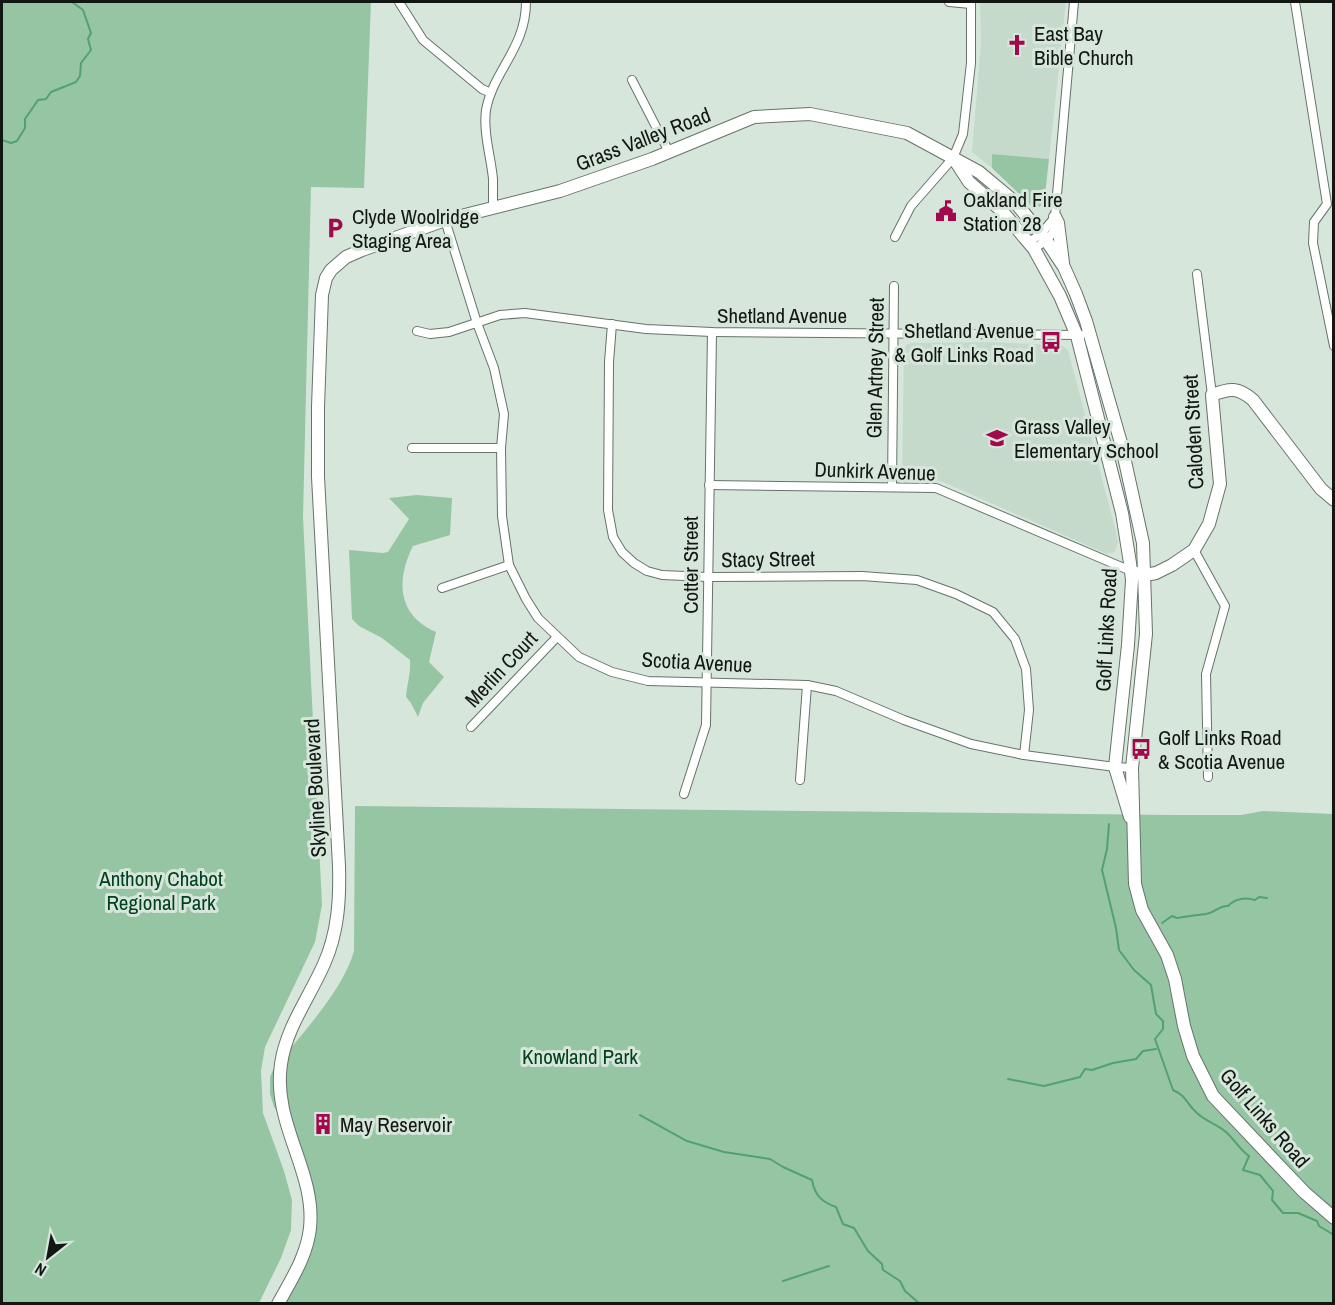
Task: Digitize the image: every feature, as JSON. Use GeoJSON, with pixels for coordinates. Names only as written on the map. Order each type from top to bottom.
{"type":"FeatureCollection","features":[{"type":"Feature","properties":{"kind":"main road","name":"Grass Valley Road"},"geometry":{"type":"LineString","coordinates":[[346,257],[445,220],[560,191],[669,152],[754,117],[810,114],[907,133],[979,172],[994,183],[1015,202],[1044,237]]}},
{"type":"Feature","properties":{"kind":"main road","name":"Grass Valley Road"},"geometry":{"type":"LineString","coordinates":[[953,158],[969,182],[1002,211],[1031,245]]}},
{"type":"Feature","properties":{"kind":"main road"},"geometry":{"type":"LineString","coordinates":[[1054,218],[1058,223],[1064,267]]}},
{"type":"Feature","properties":{"kind":"main road","name":"Golf Links Road"},"geometry":{"type":"LineString","coordinates":[[1044,237],[1064,267],[1077,294],[1083,335],[1122,513],[1131,571],[1128,645],[1115,767],[1133,826]]}},
{"type":"Feature","properties":{"kind":"main road","name":"Golf Links Road"},"geometry":{"type":"LineString","coordinates":[[1031,245],[1083,335],[1121,443],[1143,543],[1146,634],[1132,768],[1135,884],[1142,910],[1167,955],[1175,979],[1190,1046],[1213,1096],[1304,1192],[1334,1218]]}},
{"type":"Feature","properties":{"kind":"main road","name":"Skyline Boulevard"},"geometry":{"type":"LineString","coordinates":[[278,1304],[303,1257],[310,1230],[311,1214],[307,1186],[283,1114],[279,1081],[281,1065],[290,1031],[330,949],[339,902],[318,442],[323,286],[331,270],[346,257]]}},
{"type":"Feature","properties":{"kind":"main road"},"geometry":{"type":"LineString","coordinates":[[1212,395],[1234,389],[1245,393],[1274,426],[1321,489],[1334,500]]}},
{"type":"Feature","properties":{"kind":"main road","name":"Caloden Street"},"geometry":{"type":"LineString","coordinates":[[1145,575],[1172,565],[1194,550],[1209,524],[1220,484],[1212,395]]}},
{"type":"Feature","properties":{"kind":"main road"},"geometry":{"type":"LineString","coordinates":[[1131,571],[1145,575]]}},
{"type":"Feature","properties":{"kind":"street"},"geometry":{"type":"LineString","coordinates":[[399,2],[423,40],[491,93]]}},
{"type":"Feature","properties":{"kind":"street"},"geometry":{"type":"LineString","coordinates":[[493,207],[493,179],[486,110],[491,93],[519,41],[526,14],[526,2]]}},
{"type":"Feature","properties":{"kind":"street"},"geometry":{"type":"LineString","coordinates":[[895,237],[911,206],[953,158],[963,134],[971,63],[971,3],[949,2]]}},
{"type":"Feature","properties":{"kind":"street"},"geometry":{"type":"LineString","coordinates":[[1031,245],[1054,231],[1074,2]]}},
{"type":"Feature","properties":{"kind":"street"},"geometry":{"type":"LineString","coordinates":[[1294,2],[1330,202],[1314,222],[1313,243],[1334,345]]}},
{"type":"Feature","properties":{"kind":"street"},"geometry":{"type":"LineString","coordinates":[[632,80],[669,152]]}},
{"type":"Feature","properties":{"kind":"street","name":"Scotia Avenue"},"geometry":{"type":"LineString","coordinates":[[445,220],[477,323],[494,368],[504,414],[501,448],[502,516],[509,565],[538,618],[579,657],[612,672],[648,681],[807,685],[836,691],[904,720],[971,744],[1024,756],[1132,768]]}},
{"type":"Feature","properties":{"kind":"street","name":"Caloden Street"},"geometry":{"type":"LineString","coordinates":[[1197,274],[1212,395]]}},
{"type":"Feature","properties":{"kind":"street","name":"Glen Artney Street"},"geometry":{"type":"LineString","coordinates":[[892,487],[894,286]]}},
{"type":"Feature","properties":{"kind":"street","name":"Shetland Avenue"},"geometry":{"type":"LineString","coordinates":[[417,331],[430,334],[449,332],[500,315],[525,313],[646,329],[712,332],[1083,335]]}},
{"type":"Feature","properties":{"kind":"street","name":"Stacy Street"},"geometry":{"type":"LineString","coordinates":[[612,324],[609,362],[608,510],[613,537],[622,552],[634,564],[662,575],[862,576],[916,580],[956,594],[993,612],[1015,639],[1026,669],[1029,710],[1024,756]]}},
{"type":"Feature","properties":{"kind":"street","name":"Cotter Street"},"geometry":{"type":"LineString","coordinates":[[684,794],[706,725],[712,332]]}},
{"type":"Feature","properties":{"kind":"street"},"geometry":{"type":"LineString","coordinates":[[412,448],[501,448]]}},
{"type":"Feature","properties":{"kind":"street","name":"Dunkirk Avenue"},"geometry":{"type":"LineString","coordinates":[[709,485],[936,488],[1131,571]]}},
{"type":"Feature","properties":{"kind":"street"},"geometry":{"type":"LineString","coordinates":[[1194,550],[1225,606],[1206,674],[1208,777]]}},
{"type":"Feature","properties":{"kind":"street"},"geometry":{"type":"LineString","coordinates":[[442,588],[509,565]]}},
{"type":"Feature","properties":{"kind":"street","name":"Merlin Court"},"geometry":{"type":"LineString","coordinates":[[471,727],[557,637]]}},
{"type":"Feature","properties":{"kind":"street"},"geometry":{"type":"LineString","coordinates":[[800,780],[807,685]]}},
{"type":"Feature","properties":{"kind":"shaded area"},"geometry":{"type":"Polygon","coordinates":[[[980,2],[1066,2],[1049,159],[993,154],[992,168],[972,152],[981,42],[980,2]]]}},
{"type":"Feature","properties":{"kind":"shaded area","name":"Grass Valley Elementary School"},"geometry":{"type":"Polygon","coordinates":[[[989,342],[1061,345],[1068,350],[1115,528],[1118,542],[1115,552],[1107,554],[943,482],[924,478],[902,478],[904,350],[906,345],[911,343],[989,342]]]}},
{"type":"Feature","properties":{"kind":"green space","name":"Anthony Chabot Regional Park"},"geometry":{"type":"Polygon","coordinates":[[[2,2],[371,2],[364,188],[311,187],[303,517],[322,905],[315,942],[265,1047],[261,1071],[263,1113],[292,1200],[291,1230],[281,1258],[259,1303],[2,1303],[2,2]]]}},
{"type":"Feature","properties":{"kind":"green space"},"geometry":{"type":"Polygon","coordinates":[[[992,154],[1049,159],[1044,204],[1035,209],[992,168],[992,154]]]}},
{"type":"Feature","properties":{"kind":"green space"},"geometry":{"type":"Polygon","coordinates":[[[417,495],[452,498],[450,535],[413,546],[404,571],[403,584],[407,606],[423,625],[436,632],[429,662],[444,677],[423,703],[418,717],[406,697],[410,660],[382,638],[359,626],[352,619],[349,550],[388,552],[409,519],[389,498],[417,495]]]}},
{"type":"Feature","properties":{"kind":"green space","name":"Knowland Park"},"geometry":{"type":"Polygon","coordinates":[[[355,806],[1173,815],[1241,815],[1263,811],[1333,814],[1333,1303],[279,1303],[300,1257],[307,1206],[284,1122],[274,1107],[270,1094],[270,1077],[273,1070],[330,998],[348,967],[354,951],[355,806]]]}},
{"type":"Feature","properties":{"kind":"waterway"},"geometry":{"type":"LineString","coordinates":[[2,140],[11,143],[17,141],[25,128],[25,119],[38,100],[46,99],[51,92],[76,82],[80,76],[81,63],[91,50],[88,39],[91,33],[83,10],[72,2]]}},
{"type":"Feature","properties":{"kind":"waterway"},"geometry":{"type":"LineString","coordinates":[[1109,824],[1102,870],[1119,950],[1134,970],[1151,985],[1156,1014],[1163,1021],[1163,1029],[1155,1039],[1173,1090],[1182,1095],[1200,1116],[1226,1132],[1249,1156],[1243,1170],[1260,1175],[1273,1191],[1272,1200],[1283,1213],[1298,1213],[1317,1221],[1319,1226],[1334,1235]]}},
{"type":"Feature","properties":{"kind":"waterway"},"geometry":{"type":"LineString","coordinates":[[1162,923],[1172,916],[1177,918],[1209,913],[1241,899],[1267,898]]}},
{"type":"Feature","properties":{"kind":"waterway"},"geometry":{"type":"LineString","coordinates":[[1008,1079],[1044,1086],[1080,1077],[1085,1069],[1092,1070],[1136,1059],[1143,1051],[1156,1049]]}},
{"type":"Feature","properties":{"kind":"waterway"},"geometry":{"type":"LineString","coordinates":[[640,1115],[687,1141],[724,1152],[770,1159],[812,1180],[820,1198],[836,1207],[843,1224],[854,1228],[868,1251],[882,1264],[883,1270],[900,1281],[905,1291],[920,1304]]}},
{"type":"Feature","properties":{"kind":"waterway"},"geometry":{"type":"LineString","coordinates":[[783,1281],[829,1266]]}},
{"type":"Feature","properties":{"kind":"place","name":"East Bay Bible Church"},"geometry":{"type":"Point","coordinates":[1017,45]}},
{"type":"Feature","properties":{"kind":"place","name":"Oakland Fire Station 28"},"geometry":{"type":"Point","coordinates":[946,211]}},
{"type":"Feature","properties":{"kind":"place","name":"Clyde Woolridge Staging Area"},"geometry":{"type":"Point","coordinates":[335,228]}},
{"type":"Feature","properties":{"kind":"place","name":"Shetland Avenue & Golf Links Road"},"geometry":{"type":"Point","coordinates":[1051,342]}},
{"type":"Feature","properties":{"kind":"place","name":"Grass Valley Elementary School"},"geometry":{"type":"Point","coordinates":[997,438]}},
{"type":"Feature","properties":{"kind":"place","name":"Golf Links Road & Scotia Avenue"},"geometry":{"type":"Point","coordinates":[1141,749]}},
{"type":"Feature","properties":{"kind":"place","name":"May Reservoir"},"geometry":{"type":"Point","coordinates":[323,1124]}}]}
